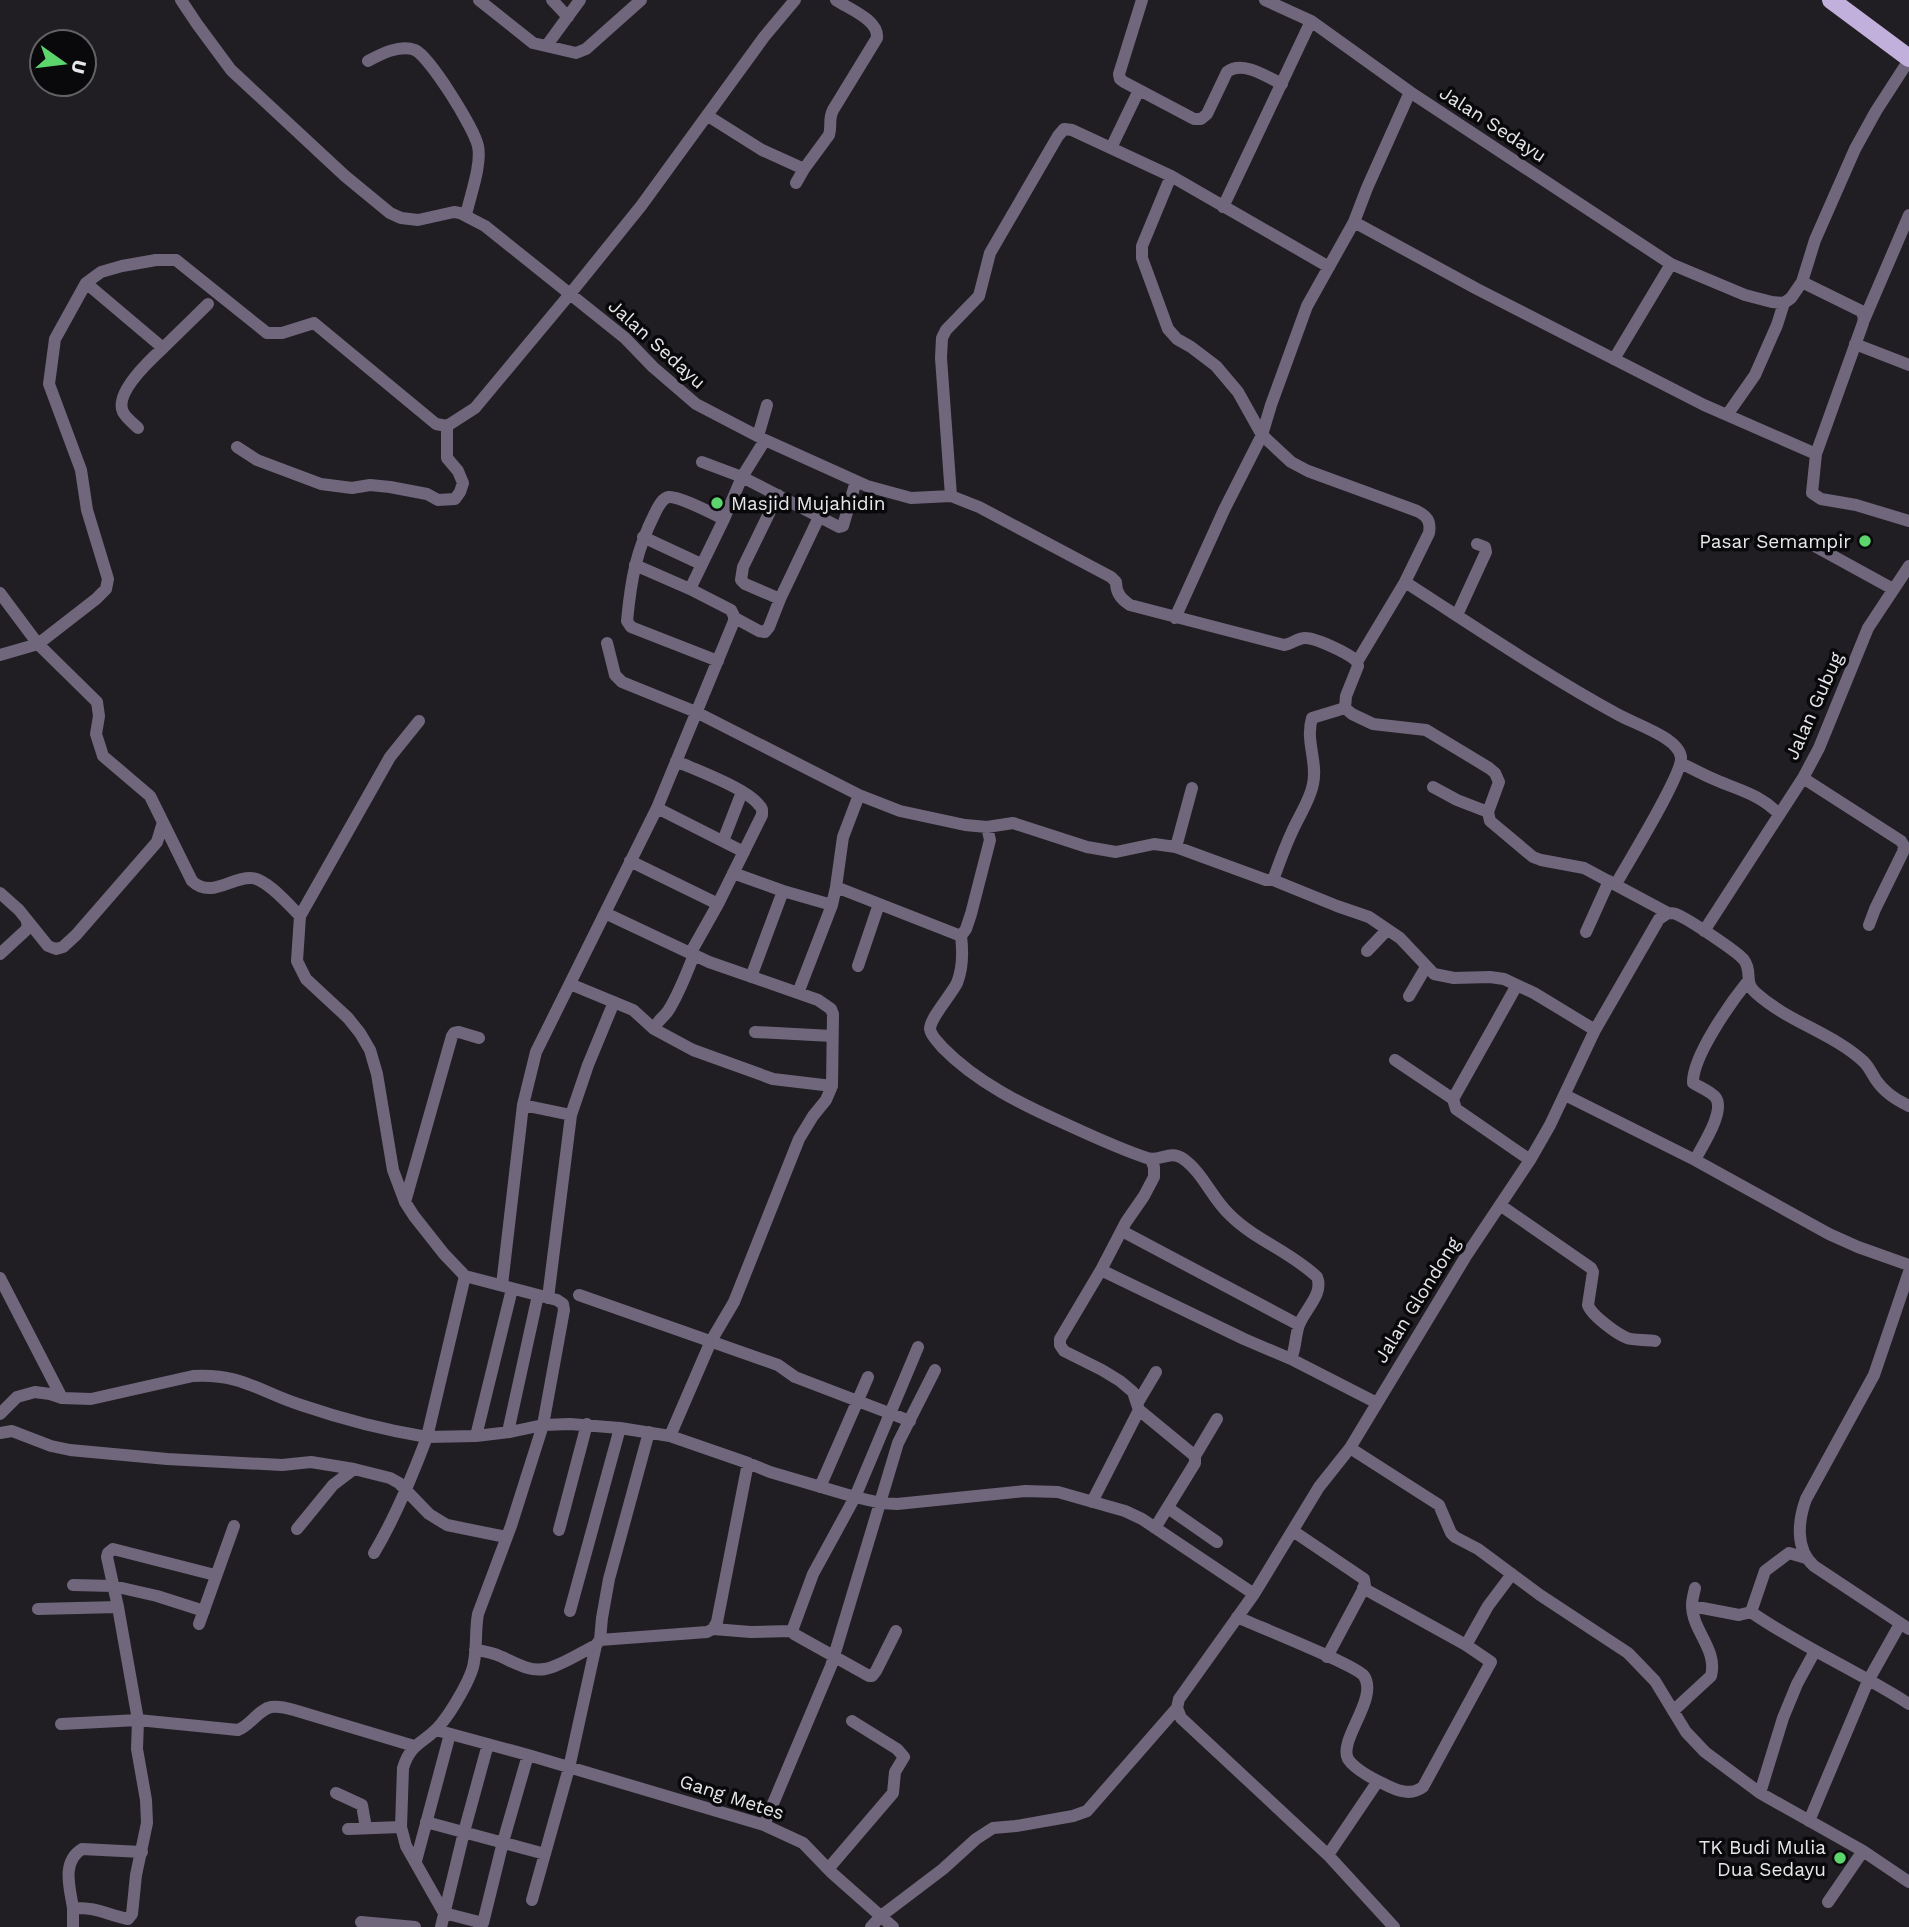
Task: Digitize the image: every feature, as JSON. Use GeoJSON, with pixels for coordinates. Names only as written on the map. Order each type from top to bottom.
{"type":"FeatureCollection","features":[{"type":"Feature","properties":{"kind":"main road"},"geometry":{"type":"LineString","coordinates":[[1831,0],[1909,59]]}},
{"type":"Feature","properties":{"kind":"street"},"geometry":{"type":"LineString","coordinates":[[181,0],[231,70],[345,176],[390,213],[401,218],[418,220],[454,212],[466,215],[478,162],[478,147],[473,131],[458,106],[424,58],[415,50],[402,48],[384,52],[368,61]]}},
{"type":"Feature","properties":{"kind":"street"},"geometry":{"type":"LineString","coordinates":[[480,0],[530,41],[569,51],[582,51],[641,0]]}},
{"type":"Feature","properties":{"kind":"street"},"geometry":{"type":"LineString","coordinates":[[552,0],[568,17]]}},
{"type":"Feature","properties":{"kind":"street"},"geometry":{"type":"LineString","coordinates":[[547,45],[579,0]]}},
{"type":"Feature","properties":{"kind":"street"},"geometry":{"type":"LineString","coordinates":[[0,654],[38,644],[106,589],[108,579],[88,510],[80,470],[49,384],[55,339],[86,283],[101,272],[122,266],[156,260],[176,260],[267,333],[282,333],[314,323],[436,424],[447,426],[475,408],[570,294],[641,206],[764,37],[795,0]]}},
{"type":"Feature","properties":{"kind":"street"},"geometry":{"type":"LineString","coordinates":[[796,183],[829,135],[829,120],[833,110],[877,38],[874,25],[836,0]]}},
{"type":"Feature","properties":{"kind":"street"},"geometry":{"type":"LineString","coordinates":[[1142,0],[1119,74],[1124,82],[1194,119],[1201,119],[1207,114],[1227,72],[1233,68],[1244,68],[1282,84]]}},
{"type":"Feature","properties":{"kind":"street"},"geometry":{"type":"LineString","coordinates":[[1265,0],[1311,20],[1410,92]]}},
{"type":"Feature","properties":{"kind":"street"},"geometry":{"type":"LineString","coordinates":[[1223,207],[1311,20]]}},
{"type":"Feature","properties":{"kind":"street"},"geometry":{"type":"LineString","coordinates":[[1727,415],[1755,375],[1784,303],[1802,282],[1815,240],[1851,159],[1876,111],[1909,59]]}},
{"type":"Feature","properties":{"kind":"street"},"geometry":{"type":"LineString","coordinates":[[1111,148],[1139,90]]}},
{"type":"Feature","properties":{"kind":"street","name":"Jalan Sedayu"},"geometry":{"type":"LineString","coordinates":[[1175,618],[1224,510],[1262,435],[1307,306],[1354,222],[1410,92],[1671,264],[1745,295],[1784,303]]}},
{"type":"Feature","properties":{"kind":"street"},"geometry":{"type":"LineString","coordinates":[[708,116],[762,150],[804,169]]}},
{"type":"Feature","properties":{"kind":"street"},"geometry":{"type":"LineString","coordinates":[[951,496],[941,358],[942,338],[946,330],[979,296],[990,253],[1062,131],[1068,128],[1171,176],[1329,267]]}},
{"type":"Feature","properties":{"kind":"street"},"geometry":{"type":"LineString","coordinates":[[1171,176],[1144,238],[1142,258],[1168,329],[1177,339],[1191,346],[1216,366],[1238,392],[1262,435],[1291,461],[1308,471],[1417,511],[1428,519],[1430,524],[1429,533],[1405,582],[1357,662],[1345,708]]}},
{"type":"Feature","properties":{"kind":"street","name":"Jalan Sedayu"},"geometry":{"type":"LineString","coordinates":[[466,215],[485,226],[625,338],[695,404],[761,438],[867,486],[911,498],[951,496],[979,507],[1111,577],[1115,580],[1116,592],[1130,605],[1284,645],[1309,638],[1346,653],[1357,662]]}},
{"type":"Feature","properties":{"kind":"street"},"geometry":{"type":"LineString","coordinates":[[1909,215],[1855,344],[1816,454],[1812,488],[1816,497],[1856,505],[1909,521]]}},
{"type":"Feature","properties":{"kind":"street"},"geometry":{"type":"LineString","coordinates":[[1354,222],[1614,359],[1727,415],[1816,454]]}},
{"type":"Feature","properties":{"kind":"street"},"geometry":{"type":"LineString","coordinates":[[1614,359],[1671,264]]}},
{"type":"Feature","properties":{"kind":"street"},"geometry":{"type":"LineString","coordinates":[[1802,282],[1861,311],[1864,320]]}},
{"type":"Feature","properties":{"kind":"street"},"geometry":{"type":"LineString","coordinates":[[86,283],[163,348]]}},
{"type":"Feature","properties":{"kind":"street"},"geometry":{"type":"LineString","coordinates":[[138,428],[123,412],[121,402],[136,374],[208,304]]}},
{"type":"Feature","properties":{"kind":"street"},"geometry":{"type":"LineString","coordinates":[[1855,344],[1909,365]]}},
{"type":"Feature","properties":{"kind":"street"},"geometry":{"type":"LineString","coordinates":[[690,589],[761,438],[767,405]]}},
{"type":"Feature","properties":{"kind":"street"},"geometry":{"type":"LineString","coordinates":[[237,447],[257,460],[321,484],[352,488],[370,485],[390,487],[448,501],[455,499],[463,483],[447,458],[447,426]]}},
{"type":"Feature","properties":{"kind":"street"},"geometry":{"type":"LineString","coordinates":[[702,463],[741,477],[835,525],[843,526],[856,481]]}},
{"type":"Feature","properties":{"kind":"street"},"geometry":{"type":"LineString","coordinates":[[778,495],[743,567],[741,580],[780,599]]}},
{"type":"Feature","properties":{"kind":"street"},"geometry":{"type":"LineString","coordinates":[[718,661],[628,624],[627,621],[631,583],[643,537],[665,498],[679,499],[724,519]]}},
{"type":"Feature","properties":{"kind":"street"},"geometry":{"type":"LineString","coordinates":[[635,565],[731,610],[735,618],[765,632],[819,517]]}},
{"type":"Feature","properties":{"kind":"street"},"geometry":{"type":"LineString","coordinates":[[643,537],[701,564]]}},
{"type":"Feature","properties":{"kind":"street"},"geometry":{"type":"LineString","coordinates":[[1457,615],[1486,552],[1485,547],[1477,544]]}},
{"type":"Feature","properties":{"kind":"street"},"geometry":{"type":"LineString","coordinates":[[1811,544],[1893,589]]}},
{"type":"Feature","properties":{"kind":"street","name":"Jalan Gubug"},"geometry":{"type":"LineString","coordinates":[[1704,931],[1803,778],[1819,748],[1868,628],[1909,566]]}},
{"type":"Feature","properties":{"kind":"street"},"geometry":{"type":"LineString","coordinates":[[1405,582],[1520,658],[1618,714],[1670,740],[1677,747],[1681,763],[1671,786],[1586,932]]}},
{"type":"Feature","properties":{"kind":"street"},"geometry":{"type":"LineString","coordinates":[[0,593],[38,644],[97,702],[99,716],[96,734],[103,756],[150,796],[189,876],[198,887],[210,888],[251,878],[262,881],[300,916]]}},
{"type":"Feature","properties":{"kind":"street"},"geometry":{"type":"LineString","coordinates":[[476,1436],[507,1287],[523,1105],[536,1052],[657,808],[735,618]]}},
{"type":"Feature","properties":{"kind":"street"},"geometry":{"type":"LineString","coordinates":[[607,643],[618,679],[696,712],[859,795],[901,811],[942,821],[987,827],[1013,823],[1087,847],[1116,852],[1154,844],[1176,847],[1370,917],[1400,938],[1434,974],[1444,977],[1504,979],[1534,993],[1595,1030]]}},
{"type":"Feature","properties":{"kind":"street"},"geometry":{"type":"LineString","coordinates":[[1345,708],[1373,724],[1426,730],[1495,772],[1499,782],[1489,812],[1490,821],[1533,857],[1579,867],[1668,913],[1679,915],[1704,931],[1742,957],[1748,968],[1749,986],[1757,994],[1866,1064],[1877,1082],[1889,1094],[1909,1106]]}},
{"type":"Feature","properties":{"kind":"street"},"geometry":{"type":"LineString","coordinates":[[1273,880],[1313,785],[1309,735],[1312,718],[1345,708]]}},
{"type":"Feature","properties":{"kind":"street"},"geometry":{"type":"LineString","coordinates":[[419,721],[390,757],[300,916],[297,961],[306,979],[348,1018],[370,1050],[377,1074],[393,1170],[405,1202],[444,1254],[465,1276],[561,1302],[564,1310],[542,1425],[520,1498],[478,1614],[474,1663],[470,1676],[436,1730],[414,1746],[406,1759],[402,1776],[401,1827],[406,1846],[444,1913],[483,1923],[528,1755]]}},
{"type":"Feature","properties":{"kind":"street"},"geometry":{"type":"LineString","coordinates":[[654,1029],[674,1000],[692,954],[762,811],[758,803],[742,792],[676,761]]}},
{"type":"Feature","properties":{"kind":"street"},"geometry":{"type":"LineString","coordinates":[[1681,763],[1715,780],[1755,795],[1779,814]]}},
{"type":"Feature","properties":{"kind":"street"},"geometry":{"type":"LineString","coordinates":[[1803,778],[1900,841],[1903,846],[1903,852],[1869,925]]}},
{"type":"Feature","properties":{"kind":"street"},"geometry":{"type":"LineString","coordinates":[[1433,787],[1489,812]]}},
{"type":"Feature","properties":{"kind":"street"},"geometry":{"type":"LineString","coordinates":[[1176,847],[1192,788]]}},
{"type":"Feature","properties":{"kind":"street"},"geometry":{"type":"LineString","coordinates":[[723,841],[742,792]]}},
{"type":"Feature","properties":{"kind":"street"},"geometry":{"type":"LineString","coordinates":[[798,993],[832,905],[843,838],[859,795]]}},
{"type":"Feature","properties":{"kind":"street"},"geometry":{"type":"LineString","coordinates":[[657,808],[744,852]]}},
{"type":"Feature","properties":{"kind":"street"},"geometry":{"type":"LineString","coordinates":[[0,893],[19,910],[48,946],[56,949],[63,947],[157,842],[163,822]]}},
{"type":"Feature","properties":{"kind":"street"},"geometry":{"type":"LineString","coordinates":[[987,827],[990,840],[971,914],[961,936],[961,968],[957,983],[932,1022],[930,1030],[934,1038],[949,1054],[996,1090],[1085,1133],[1151,1160],[1171,1154],[1181,1157],[1203,1179],[1215,1200],[1232,1218],[1317,1277],[1319,1290],[1299,1325],[1291,1359]]}},
{"type":"Feature","properties":{"kind":"street"},"geometry":{"type":"LineString","coordinates":[[630,861],[718,904]]}},
{"type":"Feature","properties":{"kind":"street"},"geometry":{"type":"LineString","coordinates":[[733,873],[832,905]]}},
{"type":"Feature","properties":{"kind":"street"},"geometry":{"type":"LineString","coordinates":[[836,887],[961,936]]}},
{"type":"Feature","properties":{"kind":"street"},"geometry":{"type":"LineString","coordinates":[[751,977],[783,891]]}},
{"type":"Feature","properties":{"kind":"street"},"geometry":{"type":"LineString","coordinates":[[858,966],[879,904]]}},
{"type":"Feature","properties":{"kind":"street"},"geometry":{"type":"LineString","coordinates":[[605,913],[692,954],[818,1000],[831,1009],[833,1021],[832,1086],[826,1100],[799,1139],[734,1301],[711,1340],[670,1436]]}},
{"type":"Feature","properties":{"kind":"street","name":"Jalan Glondong"},"geometry":{"type":"LineString","coordinates":[[871,1927],[881,1916],[993,1828],[1073,1816],[1087,1811],[1177,1708],[1179,1699],[1254,1594],[1319,1487],[1350,1448],[1466,1256],[1530,1160],[1595,1030],[1659,919],[1668,913]]}},
{"type":"Feature","properties":{"kind":"street"},"geometry":{"type":"LineString","coordinates":[[0,954],[26,930],[29,925],[27,922]]}},
{"type":"Feature","properties":{"kind":"street"},"geometry":{"type":"LineString","coordinates":[[1367,951],[1387,930]]}},
{"type":"Feature","properties":{"kind":"street"},"geometry":{"type":"LineString","coordinates":[[1409,996],[1426,967]]}},
{"type":"Feature","properties":{"kind":"street"},"geometry":{"type":"LineString","coordinates":[[1695,1160],[1719,1107],[1713,1094],[1693,1083],[1694,1074],[1718,1024],[1748,982]]}},
{"type":"Feature","properties":{"kind":"street"},"geometry":{"type":"LineString","coordinates":[[570,984],[633,1010],[654,1029],[693,1049],[773,1079],[832,1086]]}},
{"type":"Feature","properties":{"kind":"street"},"geometry":{"type":"LineString","coordinates":[[1453,1099],[1517,985]]}},
{"type":"Feature","properties":{"kind":"street"},"geometry":{"type":"LineString","coordinates":[[508,1432],[543,1297],[571,1115],[614,1002]]}},
{"type":"Feature","properties":{"kind":"street"},"geometry":{"type":"LineString","coordinates":[[405,1202],[454,1033],[459,1031],[479,1038]]}},
{"type":"Feature","properties":{"kind":"street"},"geometry":{"type":"LineString","coordinates":[[755,1032],[832,1036]]}},
{"type":"Feature","properties":{"kind":"street"},"geometry":{"type":"LineString","coordinates":[[1395,1060],[1453,1099],[1456,1109],[1530,1160]]}},
{"type":"Feature","properties":{"kind":"street"},"geometry":{"type":"LineString","coordinates":[[1564,1095],[1695,1160],[1829,1234],[1909,1265]]}},
{"type":"Feature","properties":{"kind":"street"},"geometry":{"type":"LineString","coordinates":[[523,1105],[571,1115]]}},
{"type":"Feature","properties":{"kind":"street"},"geometry":{"type":"LineString","coordinates":[[1151,1160],[1154,1177],[1060,1339],[1060,1345],[1064,1351],[1120,1381],[1133,1392],[1138,1407],[1195,1456]]}},
{"type":"Feature","properties":{"kind":"street"},"geometry":{"type":"LineString","coordinates":[[1500,1205],[1591,1268],[1593,1272],[1588,1305],[1594,1315],[1623,1337],[1655,1341]]}},
{"type":"Feature","properties":{"kind":"street"},"geometry":{"type":"LineString","coordinates":[[1122,1231],[1299,1325]]}},
{"type":"Feature","properties":{"kind":"street"},"geometry":{"type":"LineString","coordinates":[[1101,1270],[1291,1359],[1377,1403]]}},
{"type":"Feature","properties":{"kind":"street"},"geometry":{"type":"LineString","coordinates":[[1806,1559],[1799,1527],[1806,1499],[1874,1374],[1909,1272]]}},
{"type":"Feature","properties":{"kind":"street"},"geometry":{"type":"LineString","coordinates":[[374,1553],[392,1521],[427,1437],[465,1276]]}},
{"type":"Feature","properties":{"kind":"street"},"geometry":{"type":"LineString","coordinates":[[0,1278],[62,1398]]}},
{"type":"Feature","properties":{"kind":"street"},"geometry":{"type":"LineString","coordinates":[[579,1295],[778,1365],[795,1377],[910,1420]]}},
{"type":"Feature","properties":{"kind":"street"},"geometry":{"type":"LineString","coordinates":[[792,1631],[813,1574],[855,1497],[918,1347]]}},
{"type":"Feature","properties":{"kind":"street"},"geometry":{"type":"LineString","coordinates":[[764,1825],[834,1657],[898,1443],[935,1370]]}},
{"type":"Feature","properties":{"kind":"street"},"geometry":{"type":"LineString","coordinates":[[1092,1502],[1156,1372]]}},
{"type":"Feature","properties":{"kind":"street"},"geometry":{"type":"LineString","coordinates":[[0,1414],[17,1397],[35,1392],[62,1398],[91,1399],[193,1376],[222,1376],[248,1383],[326,1413],[387,1430],[427,1437],[476,1436],[542,1425],[587,1424],[649,1432],[670,1436],[770,1472],[881,1503],[897,1504],[1025,1491],[1058,1493],[1092,1502],[1125,1511],[1142,1519],[1254,1594]]}},
{"type":"Feature","properties":{"kind":"street"},"geometry":{"type":"LineString","coordinates":[[820,1487],[868,1377]]}},
{"type":"Feature","properties":{"kind":"street"},"geometry":{"type":"LineString","coordinates":[[1155,1528],[1195,1463],[1195,1456],[1217,1419]]}},
{"type":"Feature","properties":{"kind":"street"},"geometry":{"type":"LineString","coordinates":[[559,1530],[587,1424]]}},
{"type":"Feature","properties":{"kind":"street"},"geometry":{"type":"LineString","coordinates":[[570,1611],[620,1428]]}},
{"type":"Feature","properties":{"kind":"street"},"geometry":{"type":"LineString","coordinates":[[0,1433],[12,1431],[51,1446],[70,1450],[167,1460],[282,1465],[311,1462],[354,1469],[390,1478],[437,1520],[447,1525],[506,1537]]}},
{"type":"Feature","properties":{"kind":"street"},"geometry":{"type":"LineString","coordinates":[[531,1900],[569,1768],[598,1643],[604,1599],[649,1432]]}},
{"type":"Feature","properties":{"kind":"street"},"geometry":{"type":"LineString","coordinates":[[1350,1448],[1438,1504],[1455,1537],[1478,1549],[1540,1595],[1628,1653],[1655,1681],[1686,1731],[1705,1752],[1760,1793],[1863,1852],[1909,1882]]}},
{"type":"Feature","properties":{"kind":"street"},"geometry":{"type":"LineString","coordinates":[[713,1629],[717,1622],[748,1463]]}},
{"type":"Feature","properties":{"kind":"street"},"geometry":{"type":"LineString","coordinates":[[297,1529],[333,1485],[354,1469]]}},
{"type":"Feature","properties":{"kind":"street"},"geometry":{"type":"LineString","coordinates":[[1168,1508],[1217,1542]]}},
{"type":"Feature","properties":{"kind":"street"},"geometry":{"type":"LineString","coordinates":[[199,1624],[234,1526]]}},
{"type":"Feature","properties":{"kind":"street"},"geometry":{"type":"LineString","coordinates":[[1293,1531],[1364,1579],[1365,1586],[1327,1657]]}},
{"type":"Feature","properties":{"kind":"street"},"geometry":{"type":"LineString","coordinates":[[1190,1550],[1203,1532]]}},
{"type":"Feature","properties":{"kind":"street"},"geometry":{"type":"LineString","coordinates":[[73,1908],[87,1907],[107,1911],[128,1919],[132,1914],[136,1875],[147,1823],[137,1749],[138,1720],[108,1553],[113,1549],[215,1575]]}},
{"type":"Feature","properties":{"kind":"street"},"geometry":{"type":"LineString","coordinates":[[1751,1612],[1766,1569],[1789,1553],[1806,1559],[1905,1626],[1868,1681],[1809,1821]]}},
{"type":"Feature","properties":{"kind":"street"},"geometry":{"type":"LineString","coordinates":[[1465,1645],[1488,1606],[1512,1574]]}},
{"type":"Feature","properties":{"kind":"street"},"geometry":{"type":"LineString","coordinates":[[73,1584],[113,1586],[204,1611]]}},
{"type":"Feature","properties":{"kind":"street"},"geometry":{"type":"LineString","coordinates":[[1237,1617],[1364,1675],[1367,1683],[1365,1700],[1346,1755],[1354,1765],[1378,1781],[1405,1792],[1418,1791],[1423,1787],[1491,1661],[1363,1588]]}},
{"type":"Feature","properties":{"kind":"street"},"geometry":{"type":"LineString","coordinates":[[1674,1711],[1711,1675],[1713,1668],[1711,1653],[1698,1628],[1692,1606],[1695,1588]]}},
{"type":"Feature","properties":{"kind":"street"},"geometry":{"type":"LineString","coordinates":[[1692,1606],[1740,1615],[1751,1612],[1909,1703]]}},
{"type":"Feature","properties":{"kind":"street"},"geometry":{"type":"LineString","coordinates":[[37,1609],[118,1607]]}},
{"type":"Feature","properties":{"kind":"street"},"geometry":{"type":"LineString","coordinates":[[475,1650],[502,1656],[535,1670],[564,1662],[598,1643],[707,1632],[713,1629],[792,1631],[867,1676],[872,1676],[896,1631]]}},
{"type":"Feature","properties":{"kind":"street"},"geometry":{"type":"LineString","coordinates":[[1760,1793],[1783,1718],[1815,1651]]}},
{"type":"Feature","properties":{"kind":"street"},"geometry":{"type":"LineString","coordinates":[[61,1724],[138,1720],[238,1730],[245,1728],[268,1707],[278,1707],[414,1746]]}},
{"type":"Feature","properties":{"kind":"street"},"geometry":{"type":"LineString","coordinates":[[1177,1708],[1181,1718],[1328,1855],[1394,1927]]}},
{"type":"Feature","properties":{"kind":"street"},"geometry":{"type":"LineString","coordinates":[[828,1869],[893,1793],[895,1772],[904,1757],[897,1749],[852,1721]]}},
{"type":"Feature","properties":{"kind":"street","name":"Gang Metes"},"geometry":{"type":"LineString","coordinates":[[436,1730],[764,1825],[803,1843],[893,1927]]}},
{"type":"Feature","properties":{"kind":"street"},"geometry":{"type":"LineString","coordinates":[[416,1861],[450,1734]]}},
{"type":"Feature","properties":{"kind":"street"},"geometry":{"type":"LineString","coordinates":[[441,1927],[488,1744]]}},
{"type":"Feature","properties":{"kind":"street"},"geometry":{"type":"LineString","coordinates":[[1328,1855],[1378,1781]]}},
{"type":"Feature","properties":{"kind":"street"},"geometry":{"type":"LineString","coordinates":[[336,1793],[362,1805],[366,1828]]}},
{"type":"Feature","properties":{"kind":"street"},"geometry":{"type":"LineString","coordinates":[[426,1822],[545,1854]]}},
{"type":"Feature","properties":{"kind":"street"},"geometry":{"type":"LineString","coordinates":[[348,1829],[401,1827]]}},
{"type":"Feature","properties":{"kind":"street"},"geometry":{"type":"LineString","coordinates":[[73,1927],[68,1878],[70,1862],[76,1853],[82,1849],[142,1852]]}},
{"type":"Feature","properties":{"kind":"street"},"geometry":{"type":"LineString","coordinates":[[1828,1902],[1863,1852]]}},
{"type":"Feature","properties":{"kind":"street"},"geometry":{"type":"LineString","coordinates":[[361,1922],[415,1927]]}},
{"type":"Feature","properties":{"kind":"place","name":"Masjid Mujahidin"},"geometry":{"type":"Point","coordinates":[717,503]}},
{"type":"Feature","properties":{"kind":"place","name":"Pasar Semampir"},"geometry":{"type":"Point","coordinates":[1865,541]}},
{"type":"Feature","properties":{"kind":"place","name":"TK Budi Mulia Dua Sedayu"},"geometry":{"type":"Point","coordinates":[1840,1858]}}]}
